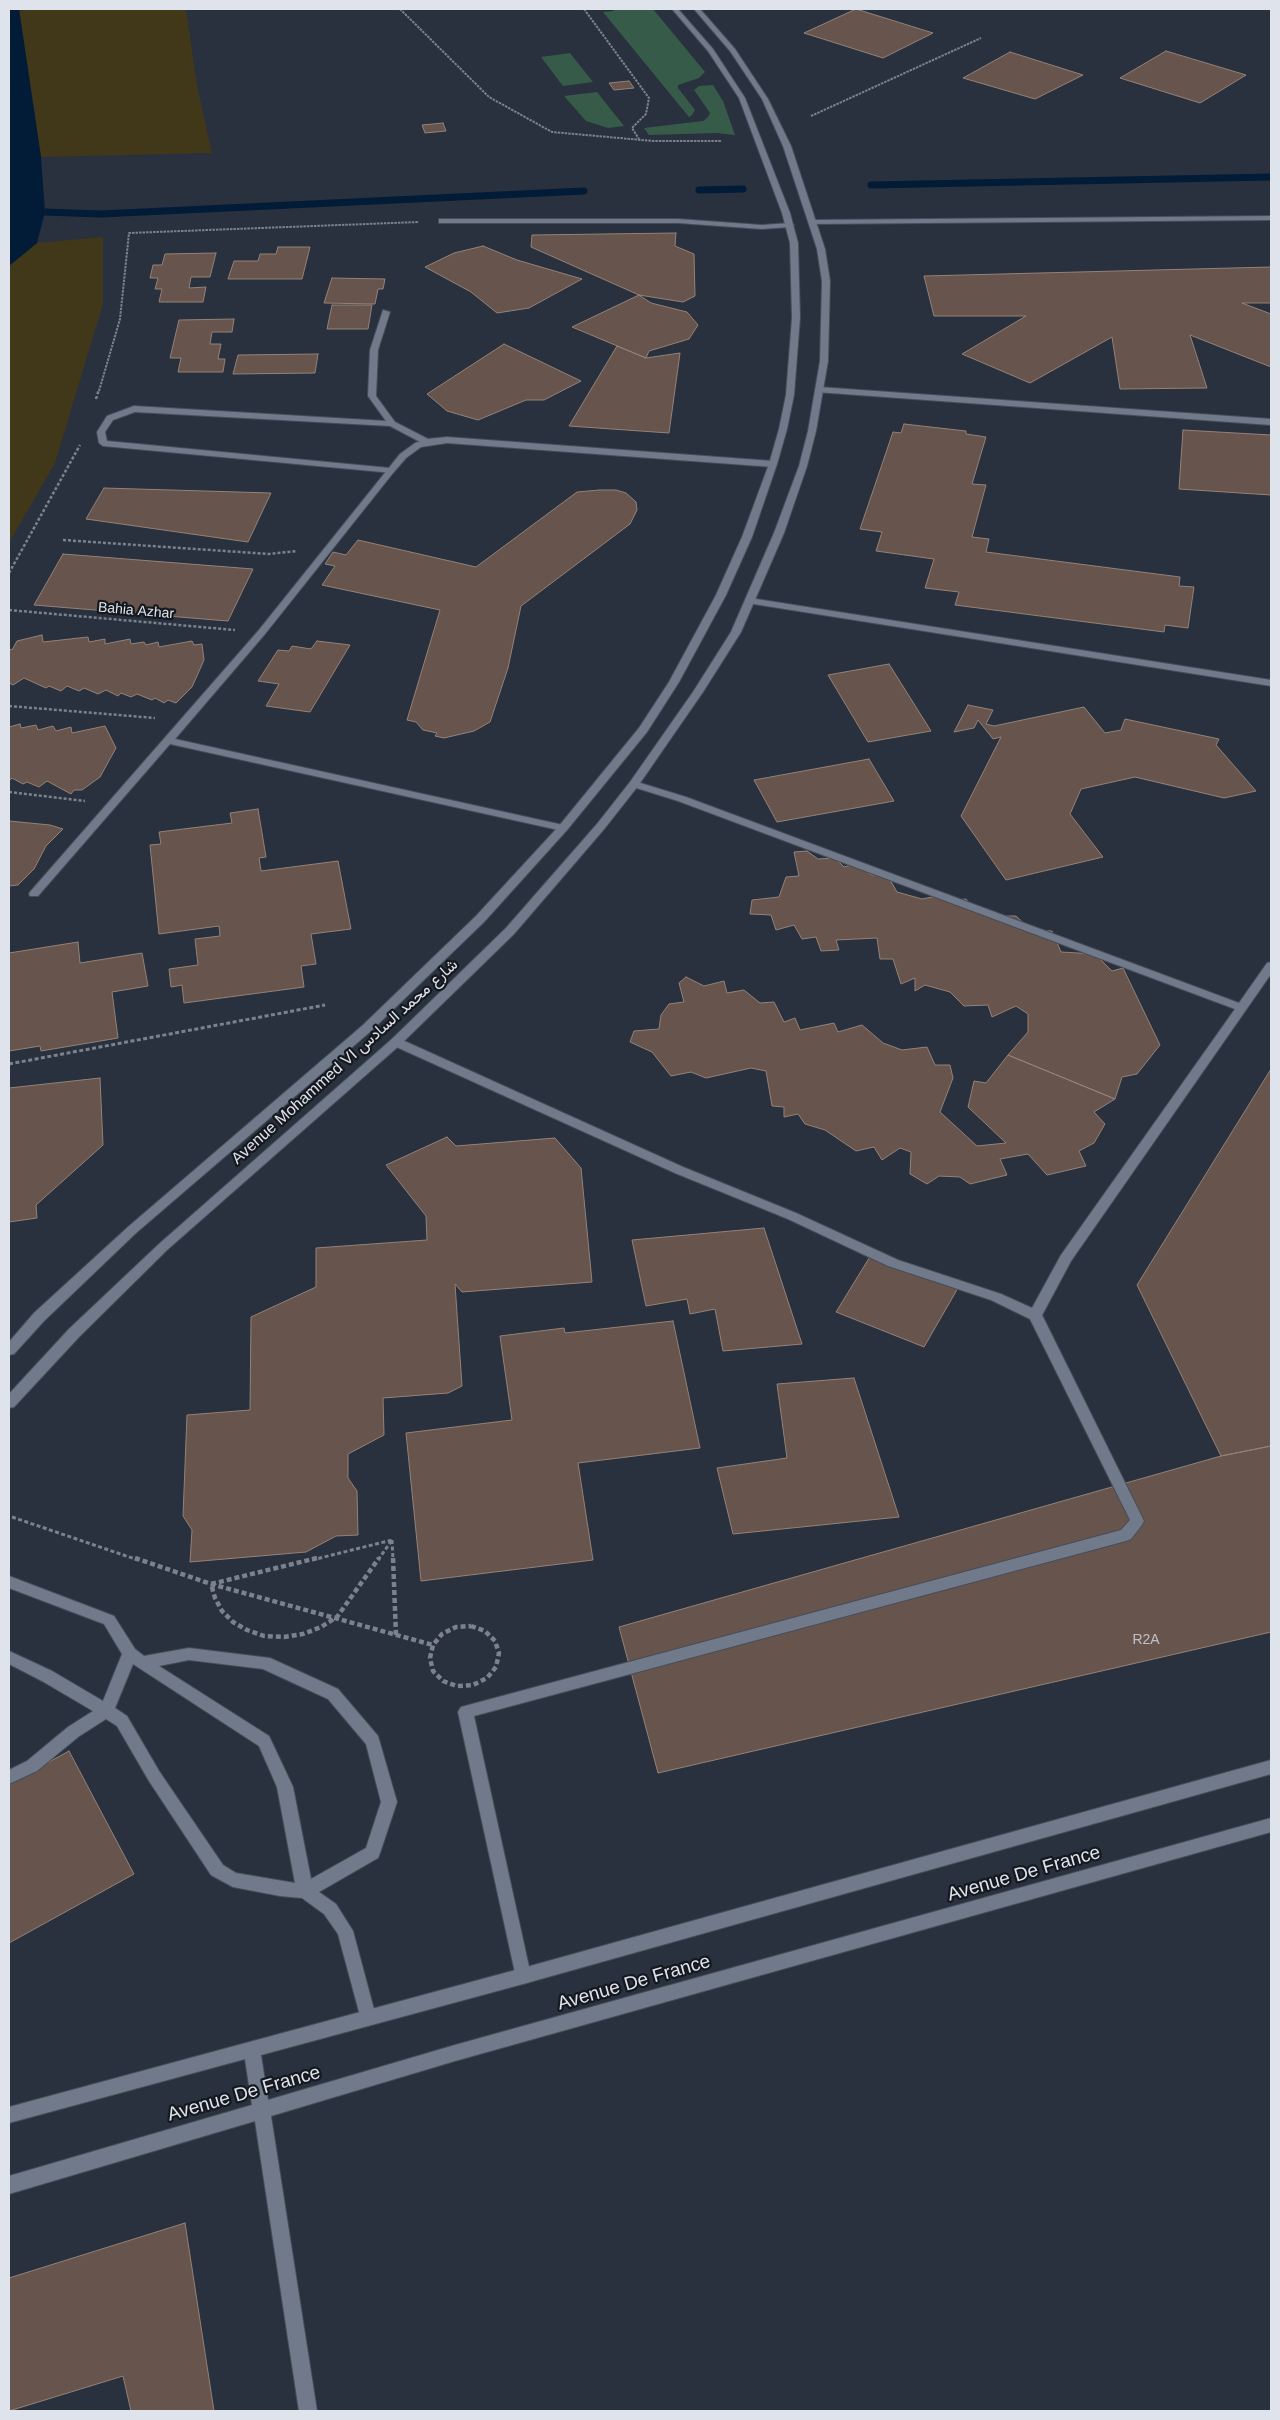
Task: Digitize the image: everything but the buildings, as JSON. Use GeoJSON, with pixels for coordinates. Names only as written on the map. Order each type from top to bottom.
{"type":"FeatureCollection","features":[{"type":"Feature","properties":{"kind":"street","name":"Avenue Mohammed VI شارع محمد السادس"},"geometry":{"type":"LineString","coordinates":[[9,1350],[39,1317],[132,1230],[368,1028],[480,920],[563,828],[643,730],[674,682],[721,595],[747,537],[774,464],[783,429],[790,395],[796,318],[794,243],[786,212],[742,98],[711,50],[675,9]]}},
{"type":"Feature","properties":{"kind":"street","name":"Avenue Mohammed VI شارع محمد السادس"},"geometry":{"type":"LineString","coordinates":[[9,1403],[74,1334],[163,1247],[396,1042],[510,931],[601,826],[634,784],[722,658],[750,601],[779,533],[803,466],[812,431],[824,361],[826,281],[821,249],[811,217],[786,146],[764,99],[733,50],[697,9]]}},
{"type":"Feature","properties":{"kind":"street"},"geometry":{"type":"LineString","coordinates":[[811,217],[1271,218]]}},
{"type":"Feature","properties":{"kind":"street"},"geometry":{"type":"LineString","coordinates":[[442,221],[678,221],[762,227],[790,225]]}},
{"type":"Feature","properties":{"kind":"street"},"geometry":{"type":"LineString","coordinates":[[386,312],[374,350],[372,396],[392,424]]}},
{"type":"Feature","properties":{"kind":"street"},"geometry":{"type":"LineString","coordinates":[[819,390],[1271,422]]}},
{"type":"Feature","properties":{"kind":"street"},"geometry":{"type":"LineString","coordinates":[[390,471],[104,443],[101,432],[110,418],[134,409],[392,424],[427,442]]}},
{"type":"Feature","properties":{"kind":"street"},"geometry":{"type":"LineString","coordinates":[[34,894],[262,632],[403,456],[427,442],[457,441],[774,464]]}},
{"type":"Feature","properties":{"kind":"street"},"geometry":{"type":"LineString","coordinates":[[750,601],[1271,682]]}},
{"type":"Feature","properties":{"kind":"street"},"geometry":{"type":"LineString","coordinates":[[167,740],[563,828]]}},
{"type":"Feature","properties":{"kind":"street"},"geometry":{"type":"LineString","coordinates":[[634,784],[682,800],[1242,1008]]}},
{"type":"Feature","properties":{"kind":"street"},"geometry":{"type":"LineString","coordinates":[[1035,1315],[1066,1258],[1271,966]]}},
{"type":"Feature","properties":{"kind":"street"},"geometry":{"type":"LineString","coordinates":[[396,1042],[680,1170],[792,1216],[893,1263],[996,1297],[1035,1315],[1137,1521],[1126,1536],[466,1712],[523,1976]]}},
{"type":"Feature","properties":{"kind":"street"},"geometry":{"type":"LineString","coordinates":[[9,1582],[109,1620],[136,1658],[264,1741],[284,1787],[304,1891]]}},
{"type":"Feature","properties":{"kind":"street"},"geometry":{"type":"LineString","coordinates":[[136,1658],[189,1654],[265,1663],[333,1694],[373,1741],[389,1802],[372,1853],[304,1891]]}},
{"type":"Feature","properties":{"kind":"street"},"geometry":{"type":"LineString","coordinates":[[9,1657],[48,1676],[122,1721],[154,1776],[217,1870],[233,1880],[280,1889],[304,1891],[330,1909],[345,1931],[368,2017]]}},
{"type":"Feature","properties":{"kind":"street"},"geometry":{"type":"LineString","coordinates":[[9,1777],[32,1766],[73,1732],[106,1711],[136,1658]]}},
{"type":"Feature","properties":{"kind":"street"},"geometry":{"type":"LineString","coordinates":[[9,2116],[252,2048],[523,1976],[1271,1767]]}},
{"type":"Feature","properties":{"kind":"street","name":"Avenue De France"},"geometry":{"type":"LineString","coordinates":[[9,2185],[262,2108],[1271,1826]]}},
{"type":"Feature","properties":{"kind":"street"},"geometry":{"type":"LineString","coordinates":[[252,2048],[308,2411]]}},
{"type":"Feature","properties":{"kind":"path"},"geometry":{"type":"LineString","coordinates":[[400,9],[489,97],[552,132],[639,140],[722,142]]}},
{"type":"Feature","properties":{"kind":"path"},"geometry":{"type":"LineString","coordinates":[[584,9],[649,98],[646,114],[632,128],[639,140]]}},
{"type":"Feature","properties":{"kind":"path"},"geometry":{"type":"LineString","coordinates":[[811,116],[981,38]]}},
{"type":"Feature","properties":{"kind":"path"},"geometry":{"type":"LineString","coordinates":[[96,402],[120,318],[129,233],[442,221]]}},
{"type":"Feature","properties":{"kind":"path"},"geometry":{"type":"LineString","coordinates":[[9,573],[82,441]]}},
{"type":"Feature","properties":{"kind":"path"},"geometry":{"type":"LineString","coordinates":[[63,540],[269,554],[330,548]]}},
{"type":"Feature","properties":{"kind":"path","name":"Bahia Azhar"},"geometry":{"type":"LineString","coordinates":[[9,610],[262,632]]}},
{"type":"Feature","properties":{"kind":"path"},"geometry":{"type":"LineString","coordinates":[[9,706],[184,721]]}},
{"type":"Feature","properties":{"kind":"path"},"geometry":{"type":"LineString","coordinates":[[9,792],[112,804]]}},
{"type":"Feature","properties":{"kind":"path"},"geometry":{"type":"LineString","coordinates":[[9,1064],[325,1005]]}},
{"type":"Feature","properties":{"kind":"path"},"geometry":{"type":"LineString","coordinates":[[12,1517],[211,1584],[337,1617],[433,1645]]}},
{"type":"Feature","properties":{"kind":"path"},"geometry":{"type":"LineString","coordinates":[[211,1584],[392,1540]]}},
{"type":"Feature","properties":{"kind":"path"},"geometry":{"type":"LineString","coordinates":[[211,1584],[215,1598],[222,1611],[233,1622],[247,1630],[264,1636],[284,1637],[303,1634],[321,1627],[337,1617],[392,1540]]}},
{"type":"Feature","properties":{"kind":"path"},"geometry":{"type":"LineString","coordinates":[[392,1540],[396,1635]]}},
{"type":"Feature","properties":{"kind":"path"},"geometry":{"type":"LineString","coordinates":[[471,1626],[485,1631],[495,1641],[499,1653],[496,1667],[487,1678],[473,1685],[457,1686],[443,1681],[433,1671],[430,1658],[433,1645],[442,1634],[456,1627],[471,1626]]}},
{"type":"Feature","properties":{"kind":"green space"},"geometry":{"type":"Polygon","coordinates":[[[613,9],[653,9],[705,72],[699,78],[678,85],[678,88],[695,110],[692,115],[689,117],[603,12],[614,11],[613,9]]]}},
{"type":"Feature","properties":{"kind":"green space"},"geometry":{"type":"Polygon","coordinates":[[[570,53],[593,82],[563,86],[541,57],[570,53]]]}},
{"type":"Feature","properties":{"kind":"green space"},"geometry":{"type":"Polygon","coordinates":[[[713,85],[723,101],[735,135],[717,133],[649,135],[644,128],[703,121],[710,113],[694,90],[699,86],[713,85]]]}},
{"type":"Feature","properties":{"kind":"green space"},"geometry":{"type":"Polygon","coordinates":[[[597,92],[624,126],[608,128],[586,121],[564,96],[597,92]]]}},
{"type":"Feature","properties":{"kind":"sand"},"geometry":{"type":"Polygon","coordinates":[[[19,9],[186,9],[197,85],[212,153],[41,157],[19,9]]]}},
{"type":"Feature","properties":{"kind":"sand"},"geometry":{"type":"Polygon","coordinates":[[[103,237],[103,304],[55,463],[9,543],[9,266],[37,243],[103,237]]]}},
{"type":"Feature","properties":{"kind":"water"},"geometry":{"type":"Polygon","coordinates":[[[9,9],[19,9],[41,157],[45,212],[37,243],[9,266],[9,9]]]}},
{"type":"Feature","properties":{"kind":"waterway"},"geometry":{"type":"LineString","coordinates":[[871,185],[1271,177]]}},
{"type":"Feature","properties":{"kind":"waterway"},"geometry":{"type":"LineString","coordinates":[[699,190],[743,189]]}},
{"type":"Feature","properties":{"kind":"waterway"},"geometry":{"type":"LineString","coordinates":[[45,212],[101,214],[584,191]]}}]}
